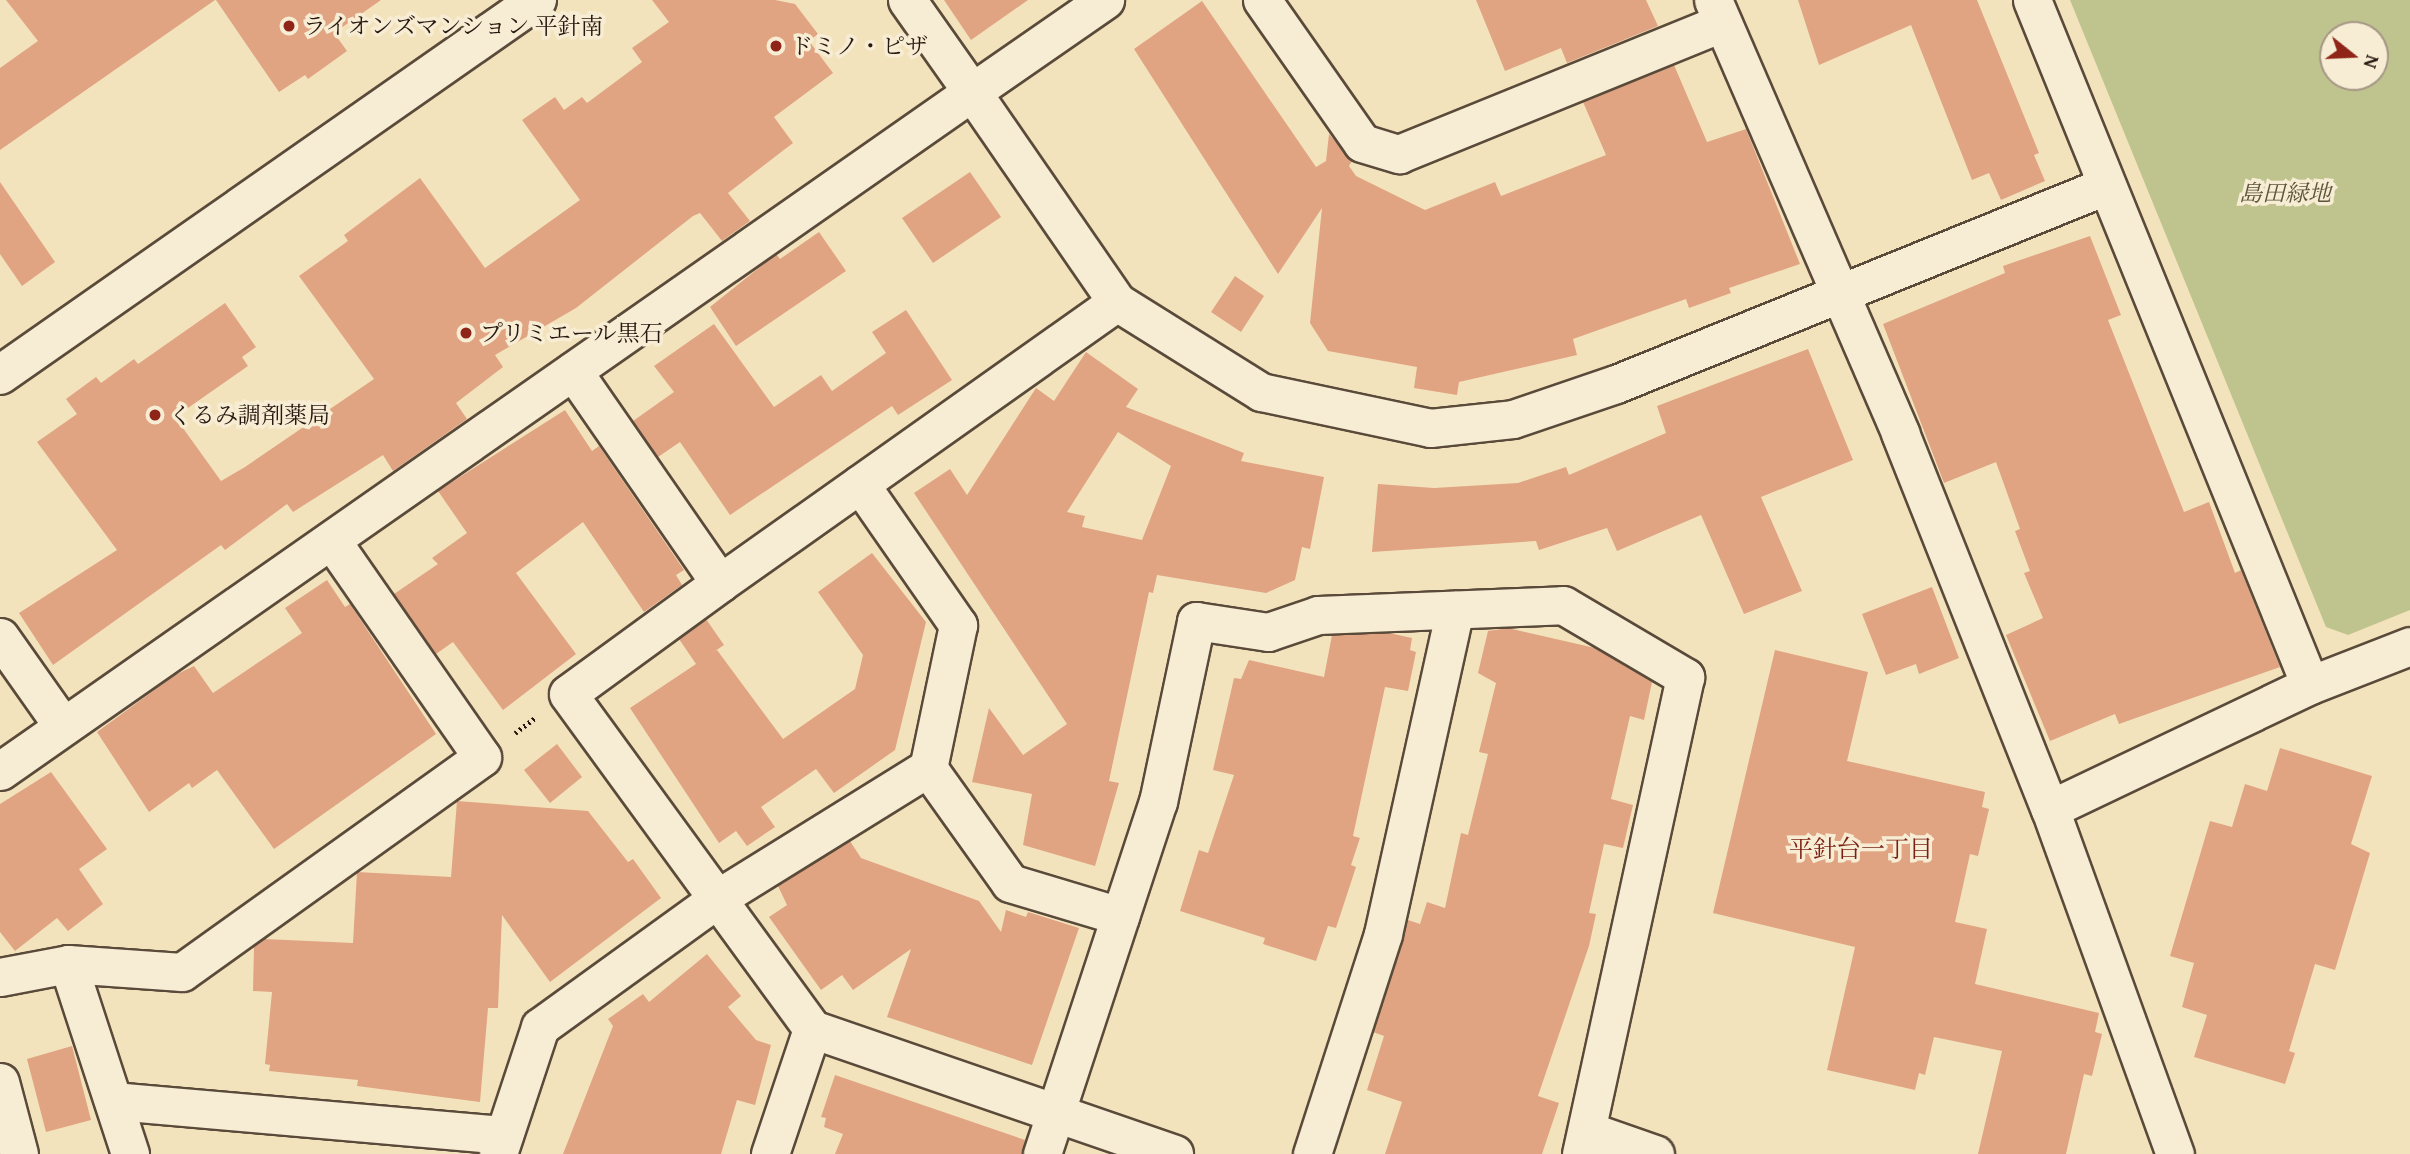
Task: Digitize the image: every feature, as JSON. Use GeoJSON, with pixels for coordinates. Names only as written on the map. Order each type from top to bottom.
{"type":"FeatureCollection","features":[{"type":"Feature","properties":{"kind":"street"},"geometry":{"type":"LineString","coordinates":[[0,375],[537,0]]}},
{"type":"Feature","properties":{"kind":"street"},"geometry":{"type":"LineString","coordinates":[[907,0],[1117,302],[1261,392],[1430,428],[1526,415],[1616,384],[2105,186]]}},
{"type":"Feature","properties":{"kind":"street"},"geometry":{"type":"LineString","coordinates":[[0,771],[62,725],[1105,0]]}},
{"type":"Feature","properties":{"kind":"street"},"geometry":{"type":"LineString","coordinates":[[1262,0],[1362,143],[1399,154],[1717,11],[1900,433],[2050,809],[2175,1154]]}},
{"type":"Feature","properties":{"kind":"street"},"geometry":{"type":"LineString","coordinates":[[2032,0],[2105,186],[2310,685]]}},
{"type":"Feature","properties":{"kind":"street"},"geometry":{"type":"LineString","coordinates":[[1117,302],[568,694],[812,1029],[1174,1154]]}},
{"type":"Feature","properties":{"kind":"street"},"geometry":{"type":"LineString","coordinates":[[573,370],[720,583]]}},
{"type":"Feature","properties":{"kind":"street"},"geometry":{"type":"LineString","coordinates":[[114,1101],[501,1145],[540,1027],[718,898],[928,768],[958,625],[860,484]]}},
{"type":"Feature","properties":{"kind":"street"},"geometry":{"type":"LineString","coordinates":[[0,976],[68,964],[182,972],[482,757],[331,540]]}},
{"type":"Feature","properties":{"kind":"street"},"geometry":{"type":"LineString","coordinates":[[1042,1154],[1158,802],[1196,621],[1268,632],[1318,615],[1563,605],[1685,677],[1585,1142],[1655,1154]]}},
{"type":"Feature","properties":{"kind":"street"},"geometry":{"type":"LineString","coordinates":[[1312,1154],[1383,934],[1455,610]]}},
{"type":"Feature","properties":{"kind":"street"},"geometry":{"type":"LineString","coordinates":[[0,637],[62,725]]}},
{"type":"Feature","properties":{"kind":"street"},"geometry":{"type":"LineString","coordinates":[[2050,809],[2310,685],[2410,646]]}},
{"type":"Feature","properties":{"kind":"street"},"geometry":{"type":"LineString","coordinates":[[928,768],[1010,883],[1120,916]]}},
{"type":"Feature","properties":{"kind":"street"},"geometry":{"type":"LineString","coordinates":[[68,964],[130,1154]]}},
{"type":"Feature","properties":{"kind":"street"},"geometry":{"type":"LineString","coordinates":[[770,1154],[812,1029]]}},
{"type":"Feature","properties":{"kind":"street"},"geometry":{"type":"LineString","coordinates":[[0,1082],[19,1154]]}},
{"type":"Feature","properties":{"kind":"path"},"geometry":{"type":"LineString","coordinates":[[482,757],[568,694]]}},
{"type":"Feature","properties":{"kind":"green space","name":"島田緑地"},"geometry":{"type":"Polygon","coordinates":[[[2070,0],[2410,0],[2410,610],[2348,635],[2326,627],[2070,0]]]}},
{"type":"Feature","properties":{"kind":"building"},"geometry":{"type":"Polygon","coordinates":[[[6,0],[215,0],[0,150],[0,68],[38,41],[6,0]]]}},
{"type":"Feature","properties":{"kind":"building","name":"ライオンズマンション 平針南"},"geometry":{"type":"Polygon","coordinates":[[[216,0],[381,0],[334,33],[347,51],[308,79],[305,75],[279,92],[216,0]]]}},
{"type":"Feature","properties":{"kind":"building"},"geometry":{"type":"Polygon","coordinates":[[[652,0],[775,0],[795,4],[818,34],[809,41],[833,73],[774,117],[793,143],[728,193],[750,221],[722,241],[700,213],[693,216],[576,308],[495,355],[503,367],[456,403],[467,419],[393,471],[383,455],[293,512],[287,504],[225,550],[221,545],[53,665],[19,613],[117,550],[37,442],[77,414],[66,399],[96,377],[101,383],[134,359],[138,364],[225,303],[256,347],[242,357],[248,366],[175,417],[221,481],[245,467],[374,379],[299,276],[348,241],[344,235],[420,178],[485,268],[580,200],[522,120],[555,97],[564,110],[582,97],[587,103],[642,62],[632,48],[669,22],[652,0]]]}},
{"type":"Feature","properties":{"kind":"building"},"geometry":{"type":"Polygon","coordinates":[[[944,0],[1028,0],[971,40],[944,0]]]}},
{"type":"Feature","properties":{"kind":"building"},"geometry":{"type":"Polygon","coordinates":[[[1476,0],[1646,0],[1658,26],[1567,63],[1561,48],[1505,71],[1476,0]]]}},
{"type":"Feature","properties":{"kind":"building"},"geometry":{"type":"Polygon","coordinates":[[[1798,0],[1977,0],[2039,153],[2034,155],[2045,181],[2001,200],[1989,173],[1972,180],[1911,25],[1819,65],[1798,0]]]}},
{"type":"Feature","properties":{"kind":"building"},"geometry":{"type":"Polygon","coordinates":[[[1202,1],[1316,167],[1326,161],[1329,134],[1352,161],[1349,166],[1356,176],[1425,210],[1495,182],[1501,196],[1606,155],[1583,102],[1674,65],[1707,142],[1746,129],[1800,264],[1729,288],[1731,293],[1689,308],[1686,299],[1573,339],[1577,355],[1459,382],[1457,395],[1414,388],[1417,367],[1328,351],[1310,323],[1322,208],[1278,274],[1134,49],[1202,1]]]}},
{"type":"Feature","properties":{"kind":"building"},"geometry":{"type":"Polygon","coordinates":[[[970,172],[1001,217],[933,263],[902,218],[970,172]]]}},
{"type":"Feature","properties":{"kind":"building"},"geometry":{"type":"Polygon","coordinates":[[[0,182],[55,262],[22,286],[0,254],[0,182]]]}},
{"type":"Feature","properties":{"kind":"building"},"geometry":{"type":"Polygon","coordinates":[[[819,232],[846,271],[736,346],[710,307],[776,254],[780,259],[819,232]]]}},
{"type":"Feature","properties":{"kind":"building"},"geometry":{"type":"Polygon","coordinates":[[[2090,236],[2121,315],[2108,320],[2184,512],[2209,502],[2235,573],[2241,570],[2280,667],[2119,724],[2115,714],[2050,741],[2006,635],[2043,618],[2024,573],[2030,571],[2015,531],[2020,529],[1996,462],[1944,483],[1883,324],[2005,273],[2003,266],[2090,236]]]}},
{"type":"Feature","properties":{"kind":"building"},"geometry":{"type":"Polygon","coordinates":[[[1235,276],[1264,296],[1241,332],[1211,312],[1235,276]]]}},
{"type":"Feature","properties":{"kind":"building"},"geometry":{"type":"Polygon","coordinates":[[[906,310],[952,380],[898,415],[892,406],[730,515],[680,442],[658,457],[633,421],[674,392],[654,366],[714,324],[774,407],[821,375],[832,391],[886,353],[872,332],[906,310]]]}},
{"type":"Feature","properties":{"kind":"building"},"geometry":{"type":"Polygon","coordinates":[[[1808,349],[1853,460],[1761,497],[1802,591],[1744,614],[1701,515],[1617,551],[1607,528],[1539,550],[1536,541],[1372,552],[1378,484],[1434,488],[1518,483],[1566,467],[1569,475],[1666,433],[1657,406],[1808,349]]]}},
{"type":"Feature","properties":{"kind":"building"},"geometry":{"type":"Polygon","coordinates":[[[1086,352],[1138,389],[1126,407],[1244,453],[1241,461],[1324,477],[1310,549],[1302,547],[1295,580],[1266,593],[1157,575],[1153,593],[1149,592],[1109,781],[1119,783],[1095,866],[1023,845],[1032,794],[972,782],[989,708],[1023,755],[1067,724],[914,493],[950,469],[967,495],[1036,388],[1054,401],[1086,352]],[[1118,432],[1067,512],[1085,516],[1082,527],[1142,540],[1171,466],[1118,432]]]}},
{"type":"Feature","properties":{"kind":"building"},"geometry":{"type":"Polygon","coordinates":[[[565,410],[592,451],[599,446],[684,570],[676,575],[682,585],[644,612],[583,522],[516,573],[576,654],[503,710],[453,642],[436,654],[394,594],[438,564],[432,558],[467,533],[438,491],[565,410]]]}},
{"type":"Feature","properties":{"kind":"building"},"geometry":{"type":"Polygon","coordinates":[[[872,553],[926,622],[895,750],[834,793],[816,769],[761,807],[775,827],[747,846],[736,831],[719,843],[630,708],[696,664],[679,639],[706,619],[724,645],[712,653],[717,650],[783,739],[855,689],[863,655],[818,592],[872,553]]]}},
{"type":"Feature","properties":{"kind":"building"},"geometry":{"type":"Polygon","coordinates":[[[327,580],[345,607],[350,604],[436,734],[274,849],[217,770],[192,788],[189,783],[149,812],[97,732],[175,675],[194,666],[213,693],[302,633],[285,608],[327,580]]]}},
{"type":"Feature","properties":{"kind":"building"},"geometry":{"type":"Polygon","coordinates":[[[1932,587],[1959,658],[1919,674],[1916,664],[1886,675],[1862,614],[1932,587]]]}},
{"type":"Feature","properties":{"kind":"building"},"geometry":{"type":"Polygon","coordinates":[[[1508,628],[1595,648],[1652,682],[1644,720],[1630,716],[1611,799],[1633,805],[1623,848],[1604,844],[1589,913],[1596,914],[1589,946],[1538,1096],[1559,1103],[1542,1154],[1385,1154],[1402,1102],[1367,1090],[1384,1036],[1373,1032],[1408,920],[1420,924],[1427,902],[1445,908],[1461,833],[1468,835],[1488,754],[1479,752],[1496,683],[1478,673],[1488,631],[1508,628]]]}},
{"type":"Feature","properties":{"kind":"building"},"geometry":{"type":"Polygon","coordinates":[[[1389,633],[1412,638],[1410,650],[1416,652],[1408,691],[1385,687],[1353,836],[1360,838],[1351,865],[1356,867],[1336,928],[1328,926],[1316,961],[1263,944],[1265,938],[1180,911],[1199,850],[1208,853],[1234,775],[1213,770],[1234,678],[1241,679],[1249,660],[1324,677],[1332,635],[1389,633]]]}},
{"type":"Feature","properties":{"kind":"building"},"geometry":{"type":"Polygon","coordinates":[[[1775,650],[1868,672],[1847,761],[1985,792],[1982,807],[1989,809],[1978,856],[1970,854],[1955,922],[1987,929],[1975,984],[2099,1013],[2095,1032],[2102,1034],[2092,1076],[2084,1074],[2066,1154],[1978,1154],[2002,1051],[1934,1037],[1925,1075],[1919,1073],[1915,1090],[1827,1070],[1855,947],[1713,913],[1775,650]]]}},
{"type":"Feature","properties":{"kind":"building"},"geometry":{"type":"Polygon","coordinates":[[[557,744],[582,777],[550,803],[524,770],[557,744]]]}},
{"type":"Feature","properties":{"kind":"building"},"geometry":{"type":"Polygon","coordinates":[[[2280,748],[2372,776],[2351,844],[2370,853],[2335,970],[2315,964],[2289,1051],[2295,1053],[2285,1084],[2194,1057],[2207,1015],[2182,1007],[2194,963],[2170,956],[2210,821],[2232,827],[2245,784],[2267,791],[2280,748]]]}},
{"type":"Feature","properties":{"kind":"building"},"geometry":{"type":"Polygon","coordinates":[[[51,772],[107,849],[79,869],[103,904],[68,931],[57,918],[15,951],[0,932],[0,804],[51,772]]]}},
{"type":"Feature","properties":{"kind":"building"},"geometry":{"type":"Polygon","coordinates":[[[457,801],[588,811],[628,862],[633,859],[661,898],[550,982],[502,915],[498,1008],[488,1008],[480,1102],[357,1086],[358,1080],[269,1071],[270,1065],[265,1064],[272,992],[253,991],[254,946],[264,939],[353,943],[357,872],[451,877],[457,801]]]}},
{"type":"Feature","properties":{"kind":"building"},"geometry":{"type":"Polygon","coordinates":[[[850,841],[861,858],[979,901],[1001,932],[1006,910],[1026,917],[1028,912],[1079,928],[1032,1065],[887,1017],[911,949],[853,990],[842,975],[821,990],[769,917],[787,905],[778,886],[850,841]]]}},
{"type":"Feature","properties":{"kind":"building"},"geometry":{"type":"Polygon","coordinates":[[[707,954],[741,996],[728,1007],[756,1040],[771,1045],[755,1105],[737,1100],[721,1154],[563,1154],[613,1026],[608,1019],[643,994],[649,1002],[707,954]]]}},
{"type":"Feature","properties":{"kind":"building"},"geometry":{"type":"Polygon","coordinates":[[[72,1046],[91,1120],[46,1132],[27,1059],[72,1046]]]}},
{"type":"Feature","properties":{"kind":"building"},"geometry":{"type":"Polygon","coordinates":[[[835,1075],[1025,1140],[1022,1154],[835,1154],[843,1134],[824,1127],[826,1118],[821,1117],[835,1075]]]}},
{"type":"Feature","properties":{"kind":"place","name":"ライオンズマンション 平針南"},"geometry":{"type":"Point","coordinates":[289,26]}},
{"type":"Feature","properties":{"kind":"place","name":"ドミノ・ピザ"},"geometry":{"type":"Point","coordinates":[776,46]}},
{"type":"Feature","properties":{"kind":"place","name":"プリミエール黒石"},"geometry":{"type":"Point","coordinates":[466,333]}},
{"type":"Feature","properties":{"kind":"place","name":"くるみ調剤薬局"},"geometry":{"type":"Point","coordinates":[155,415]}},
{"type":"Feature","properties":{"kind":"district","name":"平針台一丁目"},"geometry":{"type":"Point","coordinates":[1861,849]}}]}
